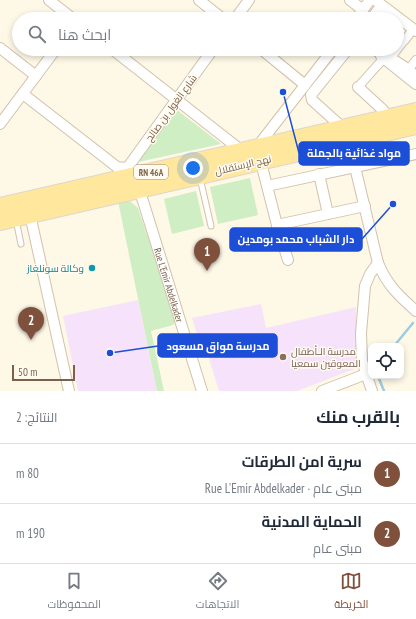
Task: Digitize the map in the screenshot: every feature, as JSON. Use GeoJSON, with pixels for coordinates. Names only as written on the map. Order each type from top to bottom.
{"type":"FeatureCollection","features":[{"type":"Feature","properties":{"kind":"main road","name":"نهج الإستقلال"},"geometry":{"type":"LineString","coordinates":[[136,183],[200,175],[251,156],[343,128],[416,111]]}},
{"type":"Feature","properties":{"kind":"main road","name":"نهج الإستقلال"},"geometry":{"type":"LineString","coordinates":[[2,202],[18,214],[136,183],[251,156],[416,126]]}},
{"type":"Feature","properties":{"kind":"street"},"geometry":{"type":"LineString","coordinates":[[49,0],[64,12]]}},
{"type":"Feature","properties":{"kind":"street"},"geometry":{"type":"LineString","coordinates":[[199,0],[214,12]]}},
{"type":"Feature","properties":{"kind":"street"},"geometry":{"type":"LineString","coordinates":[[240,12],[249,0]]}},
{"type":"Feature","properties":{"kind":"street"},"geometry":{"type":"LineString","coordinates":[[350,0],[363,10],[370,0]]}},
{"type":"Feature","properties":{"kind":"street"},"geometry":{"type":"LineString","coordinates":[[375,0],[391,12]]}},
{"type":"Feature","properties":{"kind":"street"},"geometry":{"type":"LineString","coordinates":[[404,22],[414,30],[404,42]]}},
{"type":"Feature","properties":{"kind":"street"},"geometry":{"type":"LineString","coordinates":[[0,48],[36,76]]}},
{"type":"Feature","properties":{"kind":"street"},"geometry":{"type":"LineString","coordinates":[[0,124],[51,56]]}},
{"type":"Feature","properties":{"kind":"street"},"geometry":{"type":"LineString","coordinates":[[121,56],[251,156],[267,186],[288,260]]}},
{"type":"Feature","properties":{"kind":"street","name":"شارع الغول بن صالح"},"geometry":{"type":"LineString","coordinates":[[136,183],[176,99],[208,56]]}},
{"type":"Feature","properties":{"kind":"street"},"geometry":{"type":"LineString","coordinates":[[270,56],[306,85]]}},
{"type":"Feature","properties":{"kind":"street"},"geometry":{"type":"LineString","coordinates":[[251,156],[328,56]]}},
{"type":"Feature","properties":{"kind":"street"},"geometry":{"type":"LineString","coordinates":[[342,56],[311,95],[311,98],[343,128]]}},
{"type":"Feature","properties":{"kind":"street"},"geometry":{"type":"LineString","coordinates":[[388,56],[358,87],[389,117]]}},
{"type":"Feature","properties":{"kind":"street"},"geometry":{"type":"LineString","coordinates":[[386,58],[405,66]]}},
{"type":"Feature","properties":{"kind":"street"},"geometry":{"type":"LineString","coordinates":[[386,58],[416,84]]}},
{"type":"Feature","properties":{"kind":"street"},"geometry":{"type":"LineString","coordinates":[[416,60],[409,69],[416,75]]}},
{"type":"Feature","properties":{"kind":"street"},"geometry":{"type":"LineString","coordinates":[[23,94],[117,167],[123,168],[136,183]]}},
{"type":"Feature","properties":{"kind":"street"},"geometry":{"type":"LineString","coordinates":[[267,186],[416,154]]}},
{"type":"Feature","properties":{"kind":"street"},"geometry":{"type":"LineString","coordinates":[[355,167],[378,263],[383,275],[392,289],[416,311]]}},
{"type":"Feature","properties":{"kind":"street"},"geometry":{"type":"LineString","coordinates":[[319,174],[328,214]]}},
{"type":"Feature","properties":{"kind":"street","name":"Rue L'Emir Abdelkader"},"geometry":{"type":"LineString","coordinates":[[136,183],[202,391]]}},
{"type":"Feature","properties":{"kind":"street"},"geometry":{"type":"LineString","coordinates":[[277,225],[365,206]]}},
{"type":"Feature","properties":{"kind":"street"},"geometry":{"type":"LineString","coordinates":[[18,214],[69,391]]}},
{"type":"Feature","properties":{"kind":"street"},"geometry":{"type":"LineString","coordinates":[[372,391],[362,361],[361,333],[365,286],[370,274],[378,263]]}},
{"type":"Feature","properties":{"kind":"street"},"geometry":{"type":"LineString","coordinates":[[322,391],[366,374]]}},
{"type":"Feature","properties":{"kind":"lane"},"geometry":{"type":"LineString","coordinates":[[200,175],[211,226]]}},
{"type":"Feature","properties":{"kind":"lane"},"geometry":{"type":"LineString","coordinates":[[18,214],[21,244]]}},
{"type":"Feature","properties":{"kind":"shaded area"},"geometry":{"type":"Polygon","coordinates":[[[138,300],[157,391],[78,391],[63,316],[138,300]]]}},
{"type":"Feature","properties":{"kind":"shaded area","name":"مدرسة الـأطفال المعوقين سمعيا"},"geometry":{"type":"Polygon","coordinates":[[[261,304],[266,328],[356,307],[357,368],[297,391],[219,391],[205,346],[200,344],[192,318],[261,304]]]}},
{"type":"Feature","properties":{"kind":"green space"},"geometry":{"type":"Polygon","coordinates":[[[177,110],[221,144],[138,162],[177,110]]]}},
{"type":"Feature","properties":{"kind":"green space"},"geometry":{"type":"Polygon","coordinates":[[[250,178],[258,215],[218,224],[210,187],[250,178]]]}},
{"type":"Feature","properties":{"kind":"green space"},"geometry":{"type":"Polygon","coordinates":[[[196,191],[204,226],[172,234],[164,199],[196,191]]]}},
{"type":"Feature","properties":{"kind":"green space"},"geometry":{"type":"Polygon","coordinates":[[[125,199],[138,208],[176,320],[173,325],[151,331],[164,391],[157,391],[118,201],[125,199]]]}},
{"type":"Feature","properties":{"kind":"waterway"},"geometry":{"type":"LineString","coordinates":[[396,343],[413,323]]}},
{"type":"Feature","properties":{"kind":"waterway"},"geometry":{"type":"LineString","coordinates":[[379,379],[384,391]]}},
{"type":"Feature","properties":{"kind":"place","name":"مواد غذائية بالجملة"},"geometry":{"type":"Point","coordinates":[283,92]}},
{"type":"Feature","properties":{"kind":"place","name":"دار الشباب محمد بومدين"},"geometry":{"type":"Point","coordinates":[393,204]}},
{"type":"Feature","properties":{"kind":"place","name":"وكالة سونلغاز"},"geometry":{"type":"Point","coordinates":[92,268]}},
{"type":"Feature","properties":{"kind":"place","name":"سرية امن الطرقات"},"geometry":{"type":"Point","coordinates":[207,271]}},
{"type":"Feature","properties":{"kind":"place","name":"الحماية المدنية"},"geometry":{"type":"Point","coordinates":[31,340]}},
{"type":"Feature","properties":{"kind":"place","name":"مدرسة مواق مسعود"},"geometry":{"type":"Point","coordinates":[110,353]}},
{"type":"Feature","properties":{"kind":"place","name":"مدرسة الـأطفال المعوقين سمعيا"},"geometry":{"type":"Point","coordinates":[283,357]}}]}
